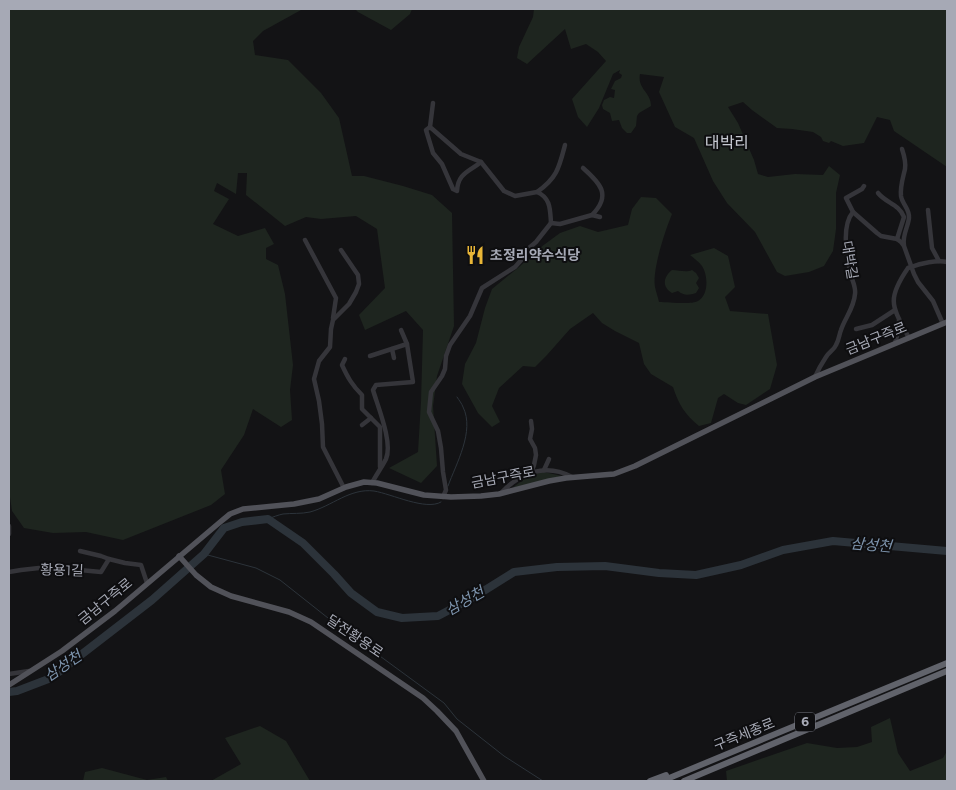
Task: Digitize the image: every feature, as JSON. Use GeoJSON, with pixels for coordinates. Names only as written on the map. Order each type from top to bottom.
{"type":"FeatureCollection","features":[{"type":"Feature","properties":{"kind":"highway","name":"구즉세종로"},"geometry":{"type":"LineString","coordinates":[[662,781],[947,663]]}},
{"type":"Feature","properties":{"kind":"highway","name":"구즉세종로"},"geometry":{"type":"LineString","coordinates":[[684,781],[947,671]]}},
{"type":"Feature","properties":{"kind":"highway"},"geometry":{"type":"LineString","coordinates":[[650,781],[688,766],[724,756]]}},
{"type":"Feature","properties":{"kind":"highway"},"geometry":{"type":"LineString","coordinates":[[692,781],[726,763]]}},
{"type":"Feature","properties":{"kind":"main road","name":"금남구즉로"},"geometry":{"type":"LineString","coordinates":[[9,685],[62,651],[115,611],[147,583],[181,558],[230,514],[243,509],[294,504],[319,499],[364,482],[424,495],[442,497],[481,496],[549,481],[614,474],[635,466],[814,377],[945,323]]}},
{"type":"Feature","properties":{"kind":"main road","name":"달전황용로"},"geometry":{"type":"LineString","coordinates":[[181,558],[211,587],[231,596],[288,612],[311,622],[423,698],[456,731],[484,781]]}},
{"type":"Feature","properties":{"kind":"street"},"geometry":{"type":"LineString","coordinates":[[433,103],[430,128],[426,130],[433,153],[442,164],[453,189],[457,191],[460,177],[481,162]]}},
{"type":"Feature","properties":{"kind":"street"},"geometry":{"type":"LineString","coordinates":[[430,128],[461,154],[481,162],[504,191],[515,196],[537,192],[554,176],[559,167],[564,145]]}},
{"type":"Feature","properties":{"kind":"street"},"geometry":{"type":"LineString","coordinates":[[902,149],[906,167],[901,185],[901,198],[909,214],[903,240],[904,246],[918,282],[933,301],[945,323]]}},
{"type":"Feature","properties":{"kind":"street"},"geometry":{"type":"LineString","coordinates":[[551,223],[560,224],[592,215],[598,210],[602,198],[602,189],[583,168]]}},
{"type":"Feature","properties":{"kind":"street","name":"대박길"},"geometry":{"type":"LineString","coordinates":[[814,377],[837,343],[841,329],[851,310],[855,293],[847,256],[846,232],[848,217],[852,212],[846,198],[864,186]]}},
{"type":"Feature","properties":{"kind":"street"},"geometry":{"type":"LineString","coordinates":[[442,497],[446,490],[438,430],[429,412],[431,392],[445,369],[446,356],[450,345],[470,316],[482,288],[515,267],[551,223],[550,204],[542,194],[537,192]]}},
{"type":"Feature","properties":{"kind":"street"},"geometry":{"type":"LineString","coordinates":[[878,193],[903,214],[904,217],[897,239]]}},
{"type":"Feature","properties":{"kind":"street"},"geometry":{"type":"LineString","coordinates":[[928,210],[932,248],[939,261]]}},
{"type":"Feature","properties":{"kind":"street"},"geometry":{"type":"LineString","coordinates":[[852,212],[881,236],[897,239],[904,246]]}},
{"type":"Feature","properties":{"kind":"street"},"geometry":{"type":"LineString","coordinates":[[592,215],[600,217]]}},
{"type":"Feature","properties":{"kind":"street"},"geometry":{"type":"LineString","coordinates":[[304,240],[336,298],[330,347],[319,361],[314,379],[320,401],[323,447],[344,488]]}},
{"type":"Feature","properties":{"kind":"street"},"geometry":{"type":"LineString","coordinates":[[333,320],[349,304],[359,284],[358,275],[341,250]]}},
{"type":"Feature","properties":{"kind":"street"},"geometry":{"type":"LineString","coordinates":[[909,338],[898,318],[893,300],[900,280],[908,268],[932,262],[947,262]]}},
{"type":"Feature","properties":{"kind":"street"},"geometry":{"type":"LineString","coordinates":[[856,329],[872,325],[895,310]]}},
{"type":"Feature","properties":{"kind":"street"},"geometry":{"type":"LineString","coordinates":[[896,344],[899,329],[898,318]]}},
{"type":"Feature","properties":{"kind":"street"},"geometry":{"type":"LineString","coordinates":[[372,483],[388,453],[388,438],[373,390],[376,385],[413,382],[407,344],[401,330]]}},
{"type":"Feature","properties":{"kind":"street"},"geometry":{"type":"LineString","coordinates":[[370,356],[407,344]]}},
{"type":"Feature","properties":{"kind":"street"},"geometry":{"type":"LineString","coordinates":[[392,349],[394,358]]}},
{"type":"Feature","properties":{"kind":"street"},"geometry":{"type":"LineString","coordinates":[[345,359],[342,365],[353,386],[362,395],[362,409],[380,427],[380,469]]}},
{"type":"Feature","properties":{"kind":"street"},"geometry":{"type":"LineString","coordinates":[[362,425],[371,418]]}},
{"type":"Feature","properties":{"kind":"street"},"geometry":{"type":"LineString","coordinates":[[530,421],[532,429],[530,439],[535,448],[536,455],[531,472]]}},
{"type":"Feature","properties":{"kind":"street"},"geometry":{"type":"LineString","coordinates":[[544,470],[549,459]]}},
{"type":"Feature","properties":{"kind":"street"},"geometry":{"type":"LineString","coordinates":[[501,493],[508,486],[537,470],[563,472],[573,478]]}},
{"type":"Feature","properties":{"kind":"street"},"geometry":{"type":"LineString","coordinates":[[9,526],[9,534]]}},
{"type":"Feature","properties":{"kind":"street","name":"황용1길"},"geometry":{"type":"LineString","coordinates":[[80,551],[126,564],[141,565],[147,583]]}},
{"type":"Feature","properties":{"kind":"street","name":"황용1길"},"geometry":{"type":"LineString","coordinates":[[9,572],[48,567],[101,572],[109,559]]}},
{"type":"Feature","properties":{"kind":"street","name":"금남구즉로"},"geometry":{"type":"LineString","coordinates":[[9,674],[31,671]]}},
{"type":"Feature","properties":{"kind":"shaded area"},"geometry":{"type":"Polygon","coordinates":[[[9,9],[301,10],[263,31],[253,41],[255,55],[288,60],[321,93],[339,118],[352,176],[364,176],[432,195],[452,213],[454,326],[437,376],[433,406],[437,466],[421,483],[389,468],[418,452],[423,330],[406,311],[365,330],[359,315],[385,288],[377,229],[356,216],[321,219],[306,217],[285,226],[246,195],[247,173],[238,173],[236,194],[217,183],[214,191],[229,199],[213,224],[238,236],[265,228],[274,244],[266,248],[266,259],[278,265],[285,294],[293,365],[290,390],[292,420],[281,427],[253,409],[244,435],[221,470],[225,494],[211,505],[123,540],[86,532],[53,533],[24,528],[12,511],[9,490],[9,9]]]}},
{"type":"Feature","properties":{"kind":"shaded area"},"geometry":{"type":"Polygon","coordinates":[[[355,9],[412,9],[410,14],[391,30],[355,9]]]}},
{"type":"Feature","properties":{"kind":"shaded area"},"geometry":{"type":"Polygon","coordinates":[[[534,9],[947,9],[947,167],[894,131],[890,120],[877,117],[864,143],[843,146],[831,141],[829,143],[823,141],[821,137],[813,132],[777,128],[743,102],[728,107],[738,123],[758,174],[768,177],[795,174],[823,175],[829,166],[840,175],[836,193],[836,229],[833,251],[824,266],[809,272],[785,276],[777,272],[755,232],[727,203],[713,181],[694,138],[675,127],[659,92],[664,77],[640,74],[640,83],[649,97],[651,106],[639,113],[636,126],[631,133],[627,133],[622,128],[619,120],[612,121],[610,113],[603,109],[602,105],[604,100],[610,97],[614,98],[615,90],[611,89],[615,81],[621,78],[622,75],[619,73],[620,70],[613,74],[599,108],[587,127],[578,117],[572,99],[606,61],[598,52],[586,44],[571,49],[565,29],[527,64],[517,58],[519,47],[533,17],[534,9]]]}},
{"type":"Feature","properties":{"kind":"shaded area"},"geometry":{"type":"Polygon","coordinates":[[[641,197],[656,198],[672,214],[655,271],[655,287],[659,302],[690,303],[702,298],[706,290],[704,270],[690,255],[714,248],[728,256],[735,287],[725,297],[730,311],[768,314],[777,365],[770,389],[746,405],[738,403],[724,394],[718,398],[711,423],[699,426],[683,408],[673,387],[651,374],[644,364],[639,343],[602,323],[593,313],[570,329],[535,367],[523,366],[499,388],[492,406],[500,422],[492,427],[478,413],[462,384],[465,364],[476,343],[492,289],[560,233],[580,226],[598,232],[628,225],[632,209],[641,197]]]}},
{"type":"Feature","properties":{"kind":"shaded area"},"geometry":{"type":"Polygon","coordinates":[[[672,270],[692,270],[696,273],[699,278],[696,283],[699,288],[696,293],[687,295],[678,291],[672,293],[669,291],[665,285],[665,279],[672,270]]]}},
{"type":"Feature","properties":{"kind":"shaded area"},"geometry":{"type":"Polygon","coordinates":[[[544,472],[562,476],[512,488],[530,475],[544,472]]]}},
{"type":"Feature","properties":{"kind":"shaded area"},"geometry":{"type":"Polygon","coordinates":[[[890,718],[898,753],[910,771],[943,758],[947,751],[947,781],[727,781],[726,771],[807,743],[837,748],[857,747],[872,742],[871,727],[890,718]]]}},
{"type":"Feature","properties":{"kind":"shaded area"},"geometry":{"type":"Polygon","coordinates":[[[260,726],[286,741],[310,781],[211,781],[241,764],[225,738],[260,726]]]}},
{"type":"Feature","properties":{"kind":"shaded area"},"geometry":{"type":"Polygon","coordinates":[[[102,768],[147,780],[166,777],[168,781],[83,781],[85,772],[102,768]]]}},
{"type":"Feature","properties":{"kind":"waterway"},"geometry":{"type":"LineString","coordinates":[[448,486],[466,437],[466,416],[457,397]]}},
{"type":"Feature","properties":{"kind":"waterway"},"geometry":{"type":"LineString","coordinates":[[268,519],[283,514],[310,512],[349,495],[365,491],[374,491],[418,503],[435,504],[441,502]]}},
{"type":"Feature","properties":{"kind":"waterway","name":"삼성천"},"geometry":{"type":"LineString","coordinates":[[9,692],[17,691],[51,678],[152,600],[204,554],[224,528],[242,522],[268,519],[303,543],[351,593],[377,612],[402,618],[438,616],[474,597],[514,572],[557,567],[605,566],[659,573],[696,575],[741,565],[783,550],[833,541],[947,551]]}},
{"type":"Feature","properties":{"kind":"waterway"},"geometry":{"type":"LineString","coordinates":[[204,554],[256,568],[280,580],[328,618],[444,703],[457,719],[504,756],[543,781]]}},
{"type":"Feature","properties":{"kind":"place","name":"초정리약수식당"},"geometry":{"type":"Point","coordinates":[475,255]}},
{"type":"Feature","properties":{"kind":"district","name":"대박리"},"geometry":{"type":"Point","coordinates":[727,142]}}]}
